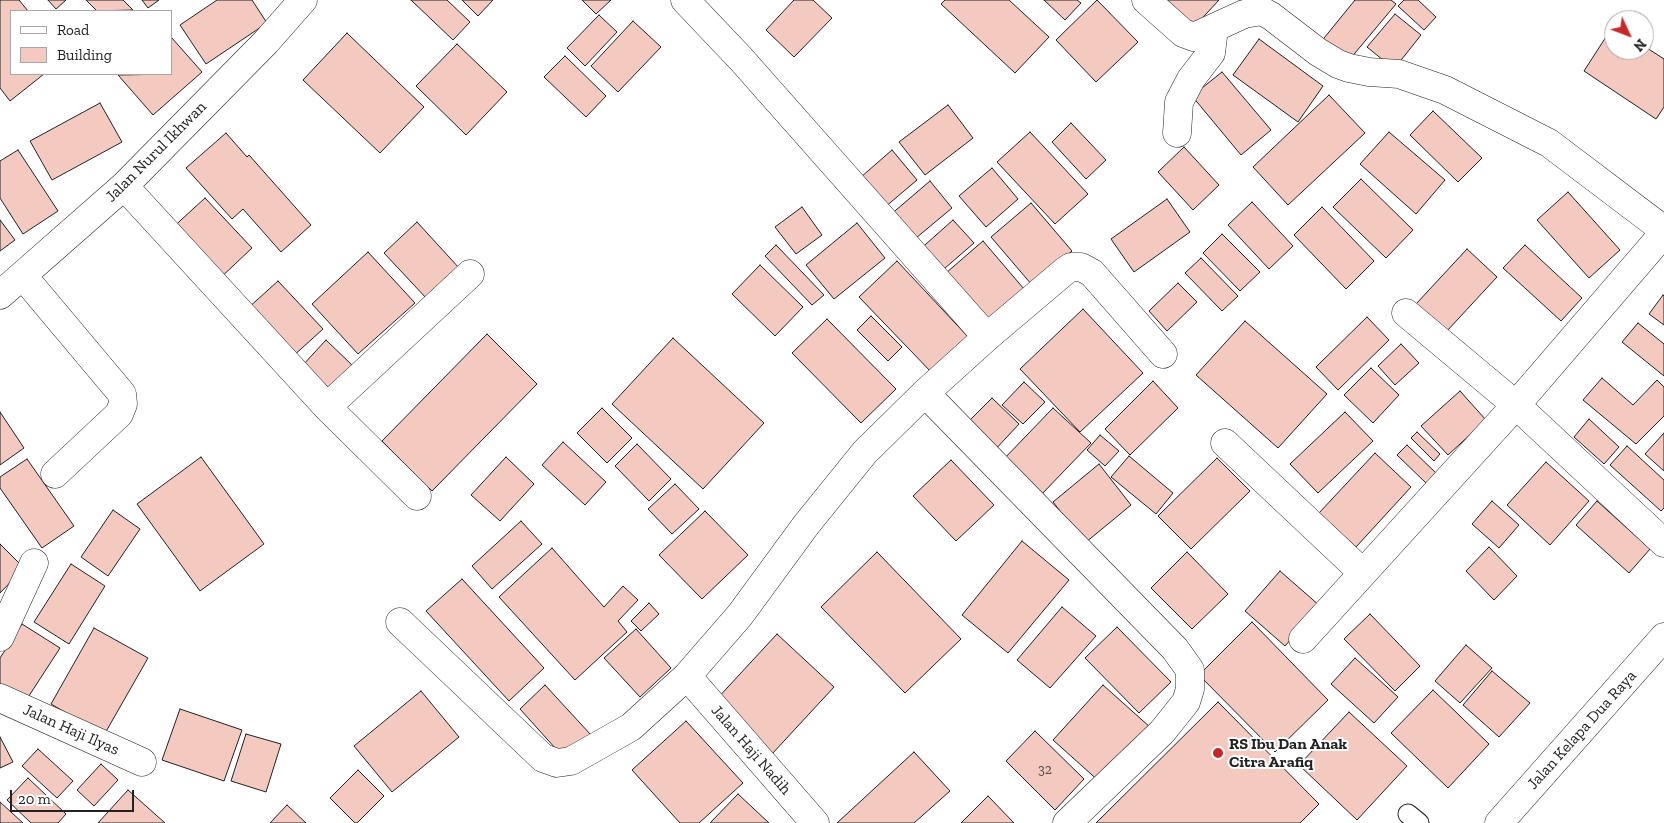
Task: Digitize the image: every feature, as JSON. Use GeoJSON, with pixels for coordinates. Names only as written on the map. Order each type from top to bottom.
{"type":"FeatureCollection","features":[{"type":"Feature","properties":{"kind":"street","name":"Jalan Nurul Ikhwan"},"geometry":{"type":"LineString","coordinates":[[0,295],[124,186],[266,42],[304,0]]}},
{"type":"Feature","properties":{"kind":"street"},"geometry":{"type":"LineString","coordinates":[[685,0],[740,59],[987,337]]}},
{"type":"Feature","properties":{"kind":"street"},"geometry":{"type":"LineString","coordinates":[[1146,0],[1183,33],[1194,37],[1244,14],[1262,11],[1272,16],[1318,52],[1338,64],[1369,72],[1399,74],[1445,90],[1549,143],[1664,231],[1516,405],[1303,639]]}},
{"type":"Feature","properties":{"kind":"street"},"geometry":{"type":"LineString","coordinates":[[1177,133],[1179,102],[1190,79],[1211,53],[1214,28]]}},
{"type":"Feature","properties":{"kind":"street"},"geometry":{"type":"LineString","coordinates":[[124,186],[327,406],[417,496]]}},
{"type":"Feature","properties":{"kind":"street"},"geometry":{"type":"LineString","coordinates":[[400,622],[542,758],[557,763],[571,761],[631,727],[687,676],[740,615],[806,526],[865,452],[925,393],[1065,271],[1072,267],[1081,266],[1092,273],[1163,354]]}},
{"type":"Feature","properties":{"kind":"street"},"geometry":{"type":"LineString","coordinates":[[327,406],[470,274]]}},
{"type":"Feature","properties":{"kind":"street"},"geometry":{"type":"LineString","coordinates":[[23,276],[122,394],[124,404],[120,414],[55,474]]}},
{"type":"Feature","properties":{"kind":"street"},"geometry":{"type":"LineString","coordinates":[[1406,313],[1516,405],[1664,543]]}},
{"type":"Feature","properties":{"kind":"street"},"geometry":{"type":"LineString","coordinates":[[925,393],[1175,649],[1190,670],[1190,689],[1186,702],[1162,732],[1067,823]]}},
{"type":"Feature","properties":{"kind":"street"},"geometry":{"type":"LineString","coordinates":[[1225,443],[1363,573]]}},
{"type":"Feature","properties":{"kind":"street"},"geometry":{"type":"LineString","coordinates":[[0,636],[34,563]]}},
{"type":"Feature","properties":{"kind":"street","name":"Jalan Kelapa Dua Raya"},"geometry":{"type":"LineString","coordinates":[[1499,823],[1664,637]]}},
{"type":"Feature","properties":{"kind":"street","name":"Jalan Haji Nadih"},"geometry":{"type":"LineString","coordinates":[[687,676],[816,823]]}},
{"type":"Feature","properties":{"kind":"street","name":"Jalan Haji Ilyas"},"geometry":{"type":"LineString","coordinates":[[0,698],[142,762]]}},
{"type":"Feature","properties":{"kind":"building"},"geometry":{"type":"Polygon","coordinates":[[[0,0],[19,0],[27,10],[10,10],[10,75],[43,75],[10,101],[0,88],[0,0]]]}},
{"type":"Feature","properties":{"kind":"building"},"geometry":{"type":"Polygon","coordinates":[[[48,0],[66,0],[56,9],[48,0]]]}},
{"type":"Feature","properties":{"kind":"building"},"geometry":{"type":"Polygon","coordinates":[[[86,0],[123,0],[133,10],[96,10],[86,0]]]}},
{"type":"Feature","properties":{"kind":"building"},"geometry":{"type":"Polygon","coordinates":[[[142,0],[159,0],[148,8],[142,0]]]}},
{"type":"Feature","properties":{"kind":"building"},"geometry":{"type":"Polygon","coordinates":[[[217,0],[252,0],[267,23],[206,64],[180,25],[217,0]]]}},
{"type":"Feature","properties":{"kind":"building"},"geometry":{"type":"Polygon","coordinates":[[[411,0],[447,0],[470,22],[453,40],[411,0]]]}},
{"type":"Feature","properties":{"kind":"building"},"geometry":{"type":"Polygon","coordinates":[[[462,0],[493,0],[478,16],[462,0]]]}},
{"type":"Feature","properties":{"kind":"building"},"geometry":{"type":"Polygon","coordinates":[[[582,0],[611,0],[596,14],[582,0]]]}},
{"type":"Feature","properties":{"kind":"building"},"geometry":{"type":"Polygon","coordinates":[[[794,0],[813,0],[832,18],[794,57],[766,30],[794,0]]]}},
{"type":"Feature","properties":{"kind":"building"},"geometry":{"type":"Polygon","coordinates":[[[945,0],[1009,0],[1049,37],[1015,73],[941,4],[945,0]]]}},
{"type":"Feature","properties":{"kind":"building"},"geometry":{"type":"Polygon","coordinates":[[[1044,0],[1077,0],[1081,3],[1065,20],[1044,0]]]}},
{"type":"Feature","properties":{"kind":"building"},"geometry":{"type":"Polygon","coordinates":[[[1097,0],[1138,42],[1096,82],[1056,40],[1097,0]]]}},
{"type":"Feature","properties":{"kind":"building"},"geometry":{"type":"Polygon","coordinates":[[[1165,0],[1219,0],[1194,27],[1165,0]]]}},
{"type":"Feature","properties":{"kind":"building"},"geometry":{"type":"Polygon","coordinates":[[[1355,0],[1391,0],[1396,4],[1345,65],[1320,43],[1355,0]]]}},
{"type":"Feature","properties":{"kind":"building"},"geometry":{"type":"Polygon","coordinates":[[[1404,0],[1418,0],[1436,17],[1424,30],[1398,6],[1404,0]]]}},
{"type":"Feature","properties":{"kind":"building"},"geometry":{"type":"Polygon","coordinates":[[[1395,14],[1421,35],[1394,69],[1367,47],[1395,14]]]}},
{"type":"Feature","properties":{"kind":"building"},"geometry":{"type":"Polygon","coordinates":[[[599,15],[617,32],[585,66],[567,48],[599,15]]]}},
{"type":"Feature","properties":{"kind":"building"},"geometry":{"type":"Polygon","coordinates":[[[633,21],[661,47],[618,92],[591,66],[633,21]]]}},
{"type":"Feature","properties":{"kind":"building"},"geometry":{"type":"Polygon","coordinates":[[[347,33],[424,107],[380,153],[303,80],[347,33]]]}},
{"type":"Feature","properties":{"kind":"building"},"geometry":{"type":"Polygon","coordinates":[[[172,38],[202,72],[153,115],[118,75],[172,75],[172,38]]]}},
{"type":"Feature","properties":{"kind":"building"},"geometry":{"type":"Polygon","coordinates":[[[1259,39],[1323,86],[1298,122],[1233,75],[1259,39]]]}},
{"type":"Feature","properties":{"kind":"building"},"geometry":{"type":"Polygon","coordinates":[[[1604,40],[1604,60],[1654,60],[1654,52],[1664,59],[1664,107],[1656,119],[1584,71],[1604,40]]]}},
{"type":"Feature","properties":{"kind":"building"},"geometry":{"type":"Polygon","coordinates":[[[457,44],[507,92],[466,135],[416,86],[457,44]]]}},
{"type":"Feature","properties":{"kind":"building"},"geometry":{"type":"Polygon","coordinates":[[[565,56],[606,96],[586,117],[544,77],[565,56]]]}},
{"type":"Feature","properties":{"kind":"building"},"geometry":{"type":"Polygon","coordinates":[[[1222,72],[1271,130],[1241,155],[1192,96],[1222,72]]]}},
{"type":"Feature","properties":{"kind":"building"},"geometry":{"type":"Polygon","coordinates":[[[1329,95],[1365,133],[1288,205],[1253,167],[1329,95]]]}},
{"type":"Feature","properties":{"kind":"building"},"geometry":{"type":"Polygon","coordinates":[[[100,103],[122,142],[52,180],[30,141],[100,103]]]}},
{"type":"Feature","properties":{"kind":"building"},"geometry":{"type":"Polygon","coordinates":[[[948,105],[973,138],[925,175],[899,142],[948,105]]]}},
{"type":"Feature","properties":{"kind":"building"},"geometry":{"type":"Polygon","coordinates":[[[1433,111],[1482,158],[1458,182],[1410,135],[1433,111]]]}},
{"type":"Feature","properties":{"kind":"building"},"geometry":{"type":"Polygon","coordinates":[[[1071,123],[1106,160],[1086,179],[1052,142],[1071,123]]]}},
{"type":"Feature","properties":{"kind":"building"},"geometry":{"type":"Polygon","coordinates":[[[1030,132],[1088,194],[1055,224],[997,162],[1030,132]]]}},
{"type":"Feature","properties":{"kind":"building"},"geometry":{"type":"Polygon","coordinates":[[[1389,132],[1445,180],[1416,214],[1360,164],[1389,132]]]}},
{"type":"Feature","properties":{"kind":"building"},"geometry":{"type":"Polygon","coordinates":[[[226,133],[247,157],[249,155],[311,225],[281,252],[243,209],[232,219],[186,168],[226,133]]]}},
{"type":"Feature","properties":{"kind":"building"},"geometry":{"type":"Polygon","coordinates":[[[1184,147],[1219,185],[1193,210],[1158,172],[1184,147]]]}},
{"type":"Feature","properties":{"kind":"building"},"geometry":{"type":"Polygon","coordinates":[[[18,150],[58,211],[23,234],[0,198],[0,161],[18,150]]]}},
{"type":"Feature","properties":{"kind":"building"},"geometry":{"type":"Polygon","coordinates":[[[892,150],[917,180],[878,213],[853,184],[892,150]]]}},
{"type":"Feature","properties":{"kind":"building"},"geometry":{"type":"Polygon","coordinates":[[[992,168],[1018,199],[986,227],[959,196],[992,168]]]}},
{"type":"Feature","properties":{"kind":"building"},"geometry":{"type":"Polygon","coordinates":[[[1361,179],[1413,230],[1386,258],[1333,207],[1361,179]]]}},
{"type":"Feature","properties":{"kind":"building"},"geometry":{"type":"Polygon","coordinates":[[[930,181],[952,208],[910,243],[889,216],[930,181]]]}},
{"type":"Feature","properties":{"kind":"building"},"geometry":{"type":"Polygon","coordinates":[[[1568,192],[1620,250],[1589,278],[1537,220],[1568,192]]]}},
{"type":"Feature","properties":{"kind":"building"},"geometry":{"type":"Polygon","coordinates":[[[205,198],[252,248],[216,282],[169,231],[205,198]]]}},
{"type":"Feature","properties":{"kind":"building"},"geometry":{"type":"Polygon","coordinates":[[[1167,199],[1190,232],[1134,272],[1111,239],[1167,199]]]}},
{"type":"Feature","properties":{"kind":"building"},"geometry":{"type":"Polygon","coordinates":[[[1252,202],[1293,246],[1269,269],[1228,225],[1252,202]]]}},
{"type":"Feature","properties":{"kind":"building"},"geometry":{"type":"Polygon","coordinates":[[[1031,203],[1072,251],[1032,285],[991,237],[1031,203]]]}},
{"type":"Feature","properties":{"kind":"building"},"geometry":{"type":"Polygon","coordinates":[[[802,207],[822,235],[796,254],[775,227],[802,207]]]}},
{"type":"Feature","properties":{"kind":"building"},"geometry":{"type":"Polygon","coordinates":[[[1322,207],[1374,261],[1346,289],[1294,235],[1322,207]]]}},
{"type":"Feature","properties":{"kind":"building"},"geometry":{"type":"Polygon","coordinates":[[[0,220],[15,240],[0,251],[0,220]]]}},
{"type":"Feature","properties":{"kind":"building"},"geometry":{"type":"Polygon","coordinates":[[[953,220],[974,243],[937,275],[917,252],[953,220]]]}},
{"type":"Feature","properties":{"kind":"building"},"geometry":{"type":"Polygon","coordinates":[[[417,222],[460,269],[427,299],[384,253],[417,222]]]}},
{"type":"Feature","properties":{"kind":"building"},"geometry":{"type":"Polygon","coordinates":[[[857,223],[885,258],[834,299],[806,265],[857,223]]]}},
{"type":"Feature","properties":{"kind":"building"},"geometry":{"type":"Polygon","coordinates":[[[1222,234],[1260,272],[1240,291],[1203,253],[1222,234]]]}},
{"type":"Feature","properties":{"kind":"building"},"geometry":{"type":"Polygon","coordinates":[[[983,241],[1030,296],[993,328],[946,273],[983,241]]]}},
{"type":"Feature","properties":{"kind":"building"},"geometry":{"type":"Polygon","coordinates":[[[776,245],[824,295],[812,305],[765,256],[776,245]]]}},
{"type":"Feature","properties":{"kind":"building"},"geometry":{"type":"Polygon","coordinates":[[[1525,245],[1582,298],[1561,321],[1503,268],[1525,245]]]}},
{"type":"Feature","properties":{"kind":"building"},"geometry":{"type":"Polygon","coordinates":[[[1467,249],[1497,277],[1446,332],[1416,304],[1467,249]]]}},
{"type":"Feature","properties":{"kind":"building"},"geometry":{"type":"Polygon","coordinates":[[[368,252],[415,303],[358,354],[312,304],[368,252]]]}},
{"type":"Feature","properties":{"kind":"building"},"geometry":{"type":"Polygon","coordinates":[[[1201,258],[1238,296],[1222,311],[1185,273],[1201,258]]]}},
{"type":"Feature","properties":{"kind":"building"},"geometry":{"type":"Polygon","coordinates":[[[897,261],[971,340],[934,375],[859,297],[897,261]]]}},
{"type":"Feature","properties":{"kind":"building"},"geometry":{"type":"Polygon","coordinates":[[[760,265],[803,307],[775,336],[732,294],[760,265]]]}},
{"type":"Feature","properties":{"kind":"building"},"geometry":{"type":"Polygon","coordinates":[[[278,281],[323,329],[291,358],[247,309],[278,281]]]}},
{"type":"Feature","properties":{"kind":"building"},"geometry":{"type":"Polygon","coordinates":[[[1178,283],[1197,302],[1167,331],[1149,311],[1178,283]]]}},
{"type":"Feature","properties":{"kind":"building"},"geometry":{"type":"Polygon","coordinates":[[[1664,296],[1664,325],[1649,314],[1664,296]]]}},
{"type":"Feature","properties":{"kind":"building"},"geometry":{"type":"Polygon","coordinates":[[[1083,309],[1143,373],[1080,432],[1020,369],[1083,309]]]}},
{"type":"Feature","properties":{"kind":"building"},"geometry":{"type":"Polygon","coordinates":[[[871,316],[902,347],[888,361],[857,330],[871,316]]]}},
{"type":"Feature","properties":{"kind":"building"},"geometry":{"type":"Polygon","coordinates":[[[1367,317],[1389,340],[1338,390],[1316,367],[1367,317]]]}},
{"type":"Feature","properties":{"kind":"building"},"geometry":{"type":"Polygon","coordinates":[[[827,319],[896,389],[861,423],[792,353],[827,319]]]}},
{"type":"Feature","properties":{"kind":"building"},"geometry":{"type":"Polygon","coordinates":[[[1245,321],[1327,394],[1278,448],[1196,375],[1245,321]]]}},
{"type":"Feature","properties":{"kind":"building"},"geometry":{"type":"Polygon","coordinates":[[[1638,323],[1664,344],[1664,376],[1622,342],[1638,323]]]}},
{"type":"Feature","properties":{"kind":"building"},"geometry":{"type":"Polygon","coordinates":[[[487,334],[537,384],[432,491],[382,441],[487,334]]]}},
{"type":"Feature","properties":{"kind":"building"},"geometry":{"type":"Polygon","coordinates":[[[673,338],[764,423],[703,489],[612,404],[673,338]]]}},
{"type":"Feature","properties":{"kind":"building"},"geometry":{"type":"Polygon","coordinates":[[[326,340],[353,366],[329,391],[302,366],[326,340]]]}},
{"type":"Feature","properties":{"kind":"building"},"geometry":{"type":"Polygon","coordinates":[[[1401,344],[1419,363],[1395,385],[1378,366],[1401,344]]]}},
{"type":"Feature","properties":{"kind":"building"},"geometry":{"type":"Polygon","coordinates":[[[1371,368],[1399,395],[1373,423],[1344,395],[1371,368]]]}},
{"type":"Feature","properties":{"kind":"building"},"geometry":{"type":"Polygon","coordinates":[[[1602,378],[1633,405],[1657,380],[1664,387],[1664,416],[1636,444],[1583,400],[1602,378]]]}},
{"type":"Feature","properties":{"kind":"building"},"geometry":{"type":"Polygon","coordinates":[[[1153,381],[1178,408],[1130,455],[1105,429],[1153,381]]]}},
{"type":"Feature","properties":{"kind":"building"},"geometry":{"type":"Polygon","coordinates":[[[1024,382],[1045,402],[1023,424],[1002,405],[1024,382]]]}},
{"type":"Feature","properties":{"kind":"building"},"geometry":{"type":"Polygon","coordinates":[[[1460,391],[1486,420],[1448,455],[1421,426],[1460,391]]]}},
{"type":"Feature","properties":{"kind":"building"},"geometry":{"type":"Polygon","coordinates":[[[992,398],[1019,424],[993,452],[965,425],[992,398]]]}},
{"type":"Feature","properties":{"kind":"building"},"geometry":{"type":"Polygon","coordinates":[[[602,408],[632,438],[607,463],[577,433],[602,408]]]}},
{"type":"Feature","properties":{"kind":"building"},"geometry":{"type":"Polygon","coordinates":[[[1053,408],[1091,443],[1040,496],[1002,461],[1053,408]]]}},
{"type":"Feature","properties":{"kind":"building"},"geometry":{"type":"Polygon","coordinates":[[[0,412],[24,448],[0,465],[0,412]]]}},
{"type":"Feature","properties":{"kind":"building"},"geometry":{"type":"Polygon","coordinates":[[[1345,412],[1373,441],[1318,493],[1290,464],[1345,412]]]}},
{"type":"Feature","properties":{"kind":"building"},"geometry":{"type":"Polygon","coordinates":[[[1589,419],[1619,447],[1604,464],[1574,437],[1589,419]]]}},
{"type":"Feature","properties":{"kind":"building"},"geometry":{"type":"Polygon","coordinates":[[[1417,432],[1440,454],[1434,461],[1411,438],[1417,432]]]}},
{"type":"Feature","properties":{"kind":"building"},"geometry":{"type":"Polygon","coordinates":[[[1664,433],[1664,471],[1645,454],[1664,433]]]}},
{"type":"Feature","properties":{"kind":"building"},"geometry":{"type":"Polygon","coordinates":[[[1100,435],[1119,451],[1105,466],[1087,450],[1100,435]]]}},
{"type":"Feature","properties":{"kind":"building"},"geometry":{"type":"Polygon","coordinates":[[[563,442],[606,482],[585,505],[542,465],[563,442]]]}},
{"type":"Feature","properties":{"kind":"building"},"geometry":{"type":"Polygon","coordinates":[[[637,444],[671,479],[649,501],[615,466],[637,444]]]}},
{"type":"Feature","properties":{"kind":"building"},"geometry":{"type":"Polygon","coordinates":[[[1407,445],[1437,474],[1427,484],[1397,455],[1407,445]]]}},
{"type":"Feature","properties":{"kind":"building"},"geometry":{"type":"Polygon","coordinates":[[[1627,446],[1664,480],[1664,508],[1661,511],[1610,465],[1627,446]]]}},
{"type":"Feature","properties":{"kind":"building"},"geometry":{"type":"Polygon","coordinates":[[[1375,453],[1411,487],[1356,547],[1319,513],[1375,453]]]}},
{"type":"Feature","properties":{"kind":"building"},"geometry":{"type":"Polygon","coordinates":[[[1129,456],[1173,493],[1156,514],[1111,477],[1129,456]]]}},
{"type":"Feature","properties":{"kind":"building"},"geometry":{"type":"Polygon","coordinates":[[[201,457],[264,544],[200,591],[137,504],[201,457]]]}},
{"type":"Feature","properties":{"kind":"building"},"geometry":{"type":"Polygon","coordinates":[[[506,457],[534,484],[500,521],[471,495],[506,457]]]}},
{"type":"Feature","properties":{"kind":"building"},"geometry":{"type":"Polygon","coordinates":[[[1217,458],[1250,491],[1191,549],[1158,516],[1217,458]]]}},
{"type":"Feature","properties":{"kind":"building"},"geometry":{"type":"Polygon","coordinates":[[[27,459],[74,526],[42,548],[0,488],[0,477],[27,459]]]}},
{"type":"Feature","properties":{"kind":"building"},"geometry":{"type":"Polygon","coordinates":[[[951,460],[994,505],[956,541],[913,496],[951,460]]]}},
{"type":"Feature","properties":{"kind":"building"},"geometry":{"type":"Polygon","coordinates":[[[1546,462],[1589,501],[1550,545],[1507,505],[1546,462]]]}},
{"type":"Feature","properties":{"kind":"building"},"geometry":{"type":"Polygon","coordinates":[[[1099,464],[1131,505],[1085,543],[1053,502],[1099,464]]]}},
{"type":"Feature","properties":{"kind":"building"},"geometry":{"type":"Polygon","coordinates":[[[675,484],[699,509],[672,534],[648,509],[675,484]]]}},
{"type":"Feature","properties":{"kind":"building"},"geometry":{"type":"Polygon","coordinates":[[[1492,501],[1519,525],[1499,548],[1472,524],[1492,501]]]}},
{"type":"Feature","properties":{"kind":"building"},"geometry":{"type":"Polygon","coordinates":[[[1597,501],[1650,549],[1629,573],[1576,525],[1597,501]]]}},
{"type":"Feature","properties":{"kind":"building"},"geometry":{"type":"Polygon","coordinates":[[[113,510],[140,529],[108,576],[81,557],[113,510]]]}},
{"type":"Feature","properties":{"kind":"building"},"geometry":{"type":"Polygon","coordinates":[[[705,511],[748,555],[702,599],[659,555],[705,511]]]}},
{"type":"Feature","properties":{"kind":"building"},"geometry":{"type":"Polygon","coordinates":[[[521,521],[542,544],[492,589],[472,566],[521,521]]]}},
{"type":"Feature","properties":{"kind":"building"},"geometry":{"type":"Polygon","coordinates":[[[1022,541],[1069,580],[1008,653],[962,615],[1022,541]]]}},
{"type":"Feature","properties":{"kind":"building"},"geometry":{"type":"Polygon","coordinates":[[[0,544],[24,568],[0,593],[0,544]]]}},
{"type":"Feature","properties":{"kind":"building"},"geometry":{"type":"Polygon","coordinates":[[[1489,547],[1517,576],[1494,600],[1466,571],[1489,547]]]}},
{"type":"Feature","properties":{"kind":"building"},"geometry":{"type":"Polygon","coordinates":[[[552,548],[604,607],[623,586],[638,600],[618,621],[627,632],[575,680],[499,597],[552,548]]]}},
{"type":"Feature","properties":{"kind":"building"},"geometry":{"type":"Polygon","coordinates":[[[877,552],[961,639],[905,693],[821,607],[877,552]]]}},
{"type":"Feature","properties":{"kind":"building"},"geometry":{"type":"Polygon","coordinates":[[[1187,552],[1228,594],[1192,629],[1151,588],[1187,552]]]}},
{"type":"Feature","properties":{"kind":"building"},"geometry":{"type":"Polygon","coordinates":[[[71,564],[105,586],[69,644],[34,622],[71,564]]]}},
{"type":"Feature","properties":{"kind":"building"},"geometry":{"type":"Polygon","coordinates":[[[1280,571],[1320,606],[1285,646],[1245,611],[1280,571]]]}},
{"type":"Feature","properties":{"kind":"building"},"geometry":{"type":"Polygon","coordinates":[[[462,579],[544,668],[509,701],[426,611],[462,579]]]}},
{"type":"Feature","properties":{"kind":"building"},"geometry":{"type":"Polygon","coordinates":[[[649,603],[659,614],[641,631],[631,621],[649,603]]]}},
{"type":"Feature","properties":{"kind":"building"},"geometry":{"type":"Polygon","coordinates":[[[1062,607],[1096,636],[1050,688],[1017,660],[1062,607]]]}},
{"type":"Feature","properties":{"kind":"building"},"geometry":{"type":"Polygon","coordinates":[[[1370,614],[1420,666],[1395,691],[1344,639],[1370,614]]]}},
{"type":"Feature","properties":{"kind":"building"},"geometry":{"type":"Polygon","coordinates":[[[1252,622],[1328,700],[1275,752],[1199,675],[1252,622]]]}},
{"type":"Feature","properties":{"kind":"building"},"geometry":{"type":"Polygon","coordinates":[[[22,624],[60,648],[25,702],[0,686],[0,658],[22,624]]]}},
{"type":"Feature","properties":{"kind":"building"},"geometry":{"type":"Polygon","coordinates":[[[1117,627],[1171,682],[1139,713],[1085,658],[1117,627]]]}},
{"type":"Feature","properties":{"kind":"building"},"geometry":{"type":"Polygon","coordinates":[[[94,628],[148,658],[104,735],[51,704],[94,628]]]}},
{"type":"Feature","properties":{"kind":"building"},"geometry":{"type":"Polygon","coordinates":[[[636,629],[671,668],[640,697],[604,658],[636,629]]]}},
{"type":"Feature","properties":{"kind":"building"},"geometry":{"type":"Polygon","coordinates":[[[777,634],[834,687],[772,754],[715,701],[777,634]]]}},
{"type":"Feature","properties":{"kind":"building"},"geometry":{"type":"Polygon","coordinates":[[[1466,645],[1492,668],[1460,703],[1435,681],[1466,645]]]}},
{"type":"Feature","properties":{"kind":"building"},"geometry":{"type":"Polygon","coordinates":[[[1355,658],[1398,697],[1374,723],[1331,684],[1355,658]]]}},
{"type":"Feature","properties":{"kind":"building"},"geometry":{"type":"Polygon","coordinates":[[[1492,671],[1530,703],[1499,737],[1463,705],[1492,671]]]}},
{"type":"Feature","properties":{"kind":"building"},"geometry":{"type":"Polygon","coordinates":[[[545,685],[591,735],[565,759],[520,709],[545,685]]]}},
{"type":"Feature","properties":{"kind":"building"},"geometry":{"type":"Polygon","coordinates":[[[1103,685],[1151,728],[1101,783],[1053,740],[1103,685]]]}},
{"type":"Feature","properties":{"kind":"building"},"geometry":{"type":"Polygon","coordinates":[[[1433,690],[1489,744],[1448,788],[1391,733],[1433,690]]]}},
{"type":"Feature","properties":{"kind":"building"},"geometry":{"type":"Polygon","coordinates":[[[421,691],[459,737],[392,792],[354,746],[421,691]]]}},
{"type":"Feature","properties":{"kind":"building","name":"RS Ibu Dan Anak Citra Arafiq"},"geometry":{"type":"Polygon","coordinates":[[[1218,702],[1319,804],[1300,823],[1096,823],[1218,702]]]}},
{"type":"Feature","properties":{"kind":"building"},"geometry":{"type":"Polygon","coordinates":[[[180,709],[242,730],[224,781],[162,760],[180,709]]]}},
{"type":"Feature","properties":{"kind":"building"},"geometry":{"type":"Polygon","coordinates":[[[1349,712],[1407,766],[1357,820],[1299,765],[1349,712]]]}},
{"type":"Feature","properties":{"kind":"building"},"geometry":{"type":"Polygon","coordinates":[[[686,721],[743,783],[699,823],[680,823],[632,770],[686,721]]]}},
{"type":"Feature","properties":{"kind":"building"},"geometry":{"type":"Polygon","coordinates":[[[1035,731],[1084,779],[1055,810],[1006,761],[1035,731]]]}},
{"type":"Feature","properties":{"kind":"building"},"geometry":{"type":"Polygon","coordinates":[[[246,734],[281,744],[266,792],[231,781],[246,734]]]}},
{"type":"Feature","properties":{"kind":"building"},"geometry":{"type":"Polygon","coordinates":[[[0,737],[13,762],[0,768],[0,737]]]}},
{"type":"Feature","properties":{"kind":"building"},"geometry":{"type":"Polygon","coordinates":[[[38,749],[73,781],[57,798],[22,766],[38,749]]]}},
{"type":"Feature","properties":{"kind":"building"},"geometry":{"type":"Polygon","coordinates":[[[914,752],[950,791],[914,823],[837,823],[914,752]]]}},
{"type":"Feature","properties":{"kind":"building"},"geometry":{"type":"Polygon","coordinates":[[[101,764],[118,780],[94,806],[77,790],[101,764]]]}},
{"type":"Feature","properties":{"kind":"building"},"geometry":{"type":"Polygon","coordinates":[[[358,770],[384,796],[355,823],[330,798],[358,770]]]}},
{"type":"Feature","properties":{"kind":"building"},"geometry":{"type":"Polygon","coordinates":[[[28,778],[66,814],[58,823],[31,823],[7,800],[28,778]]]}},
{"type":"Feature","properties":{"kind":"building"},"geometry":{"type":"Polygon","coordinates":[[[128,790],[165,823],[98,823],[128,790]]]}},
{"type":"Feature","properties":{"kind":"building"},"geometry":{"type":"Polygon","coordinates":[[[738,794],[769,823],[710,823],[738,794]]]}},
{"type":"Feature","properties":{"kind":"building"},"geometry":{"type":"Polygon","coordinates":[[[988,796],[1014,823],[961,823],[988,796]]]}},
{"type":"Feature","properties":{"kind":"building"},"geometry":{"type":"Polygon","coordinates":[[[0,802],[23,823],[0,823],[0,802]]]}},
{"type":"Feature","properties":{"kind":"building"},"geometry":{"type":"Polygon","coordinates":[[[287,805],[306,823],[270,823],[287,805]]]}},
{"type":"Feature","properties":{"kind":"place","name":"RS Ibu Dan Anak Citra Arafiq"},"geometry":{"type":"Point","coordinates":[1218,753]}}]}
